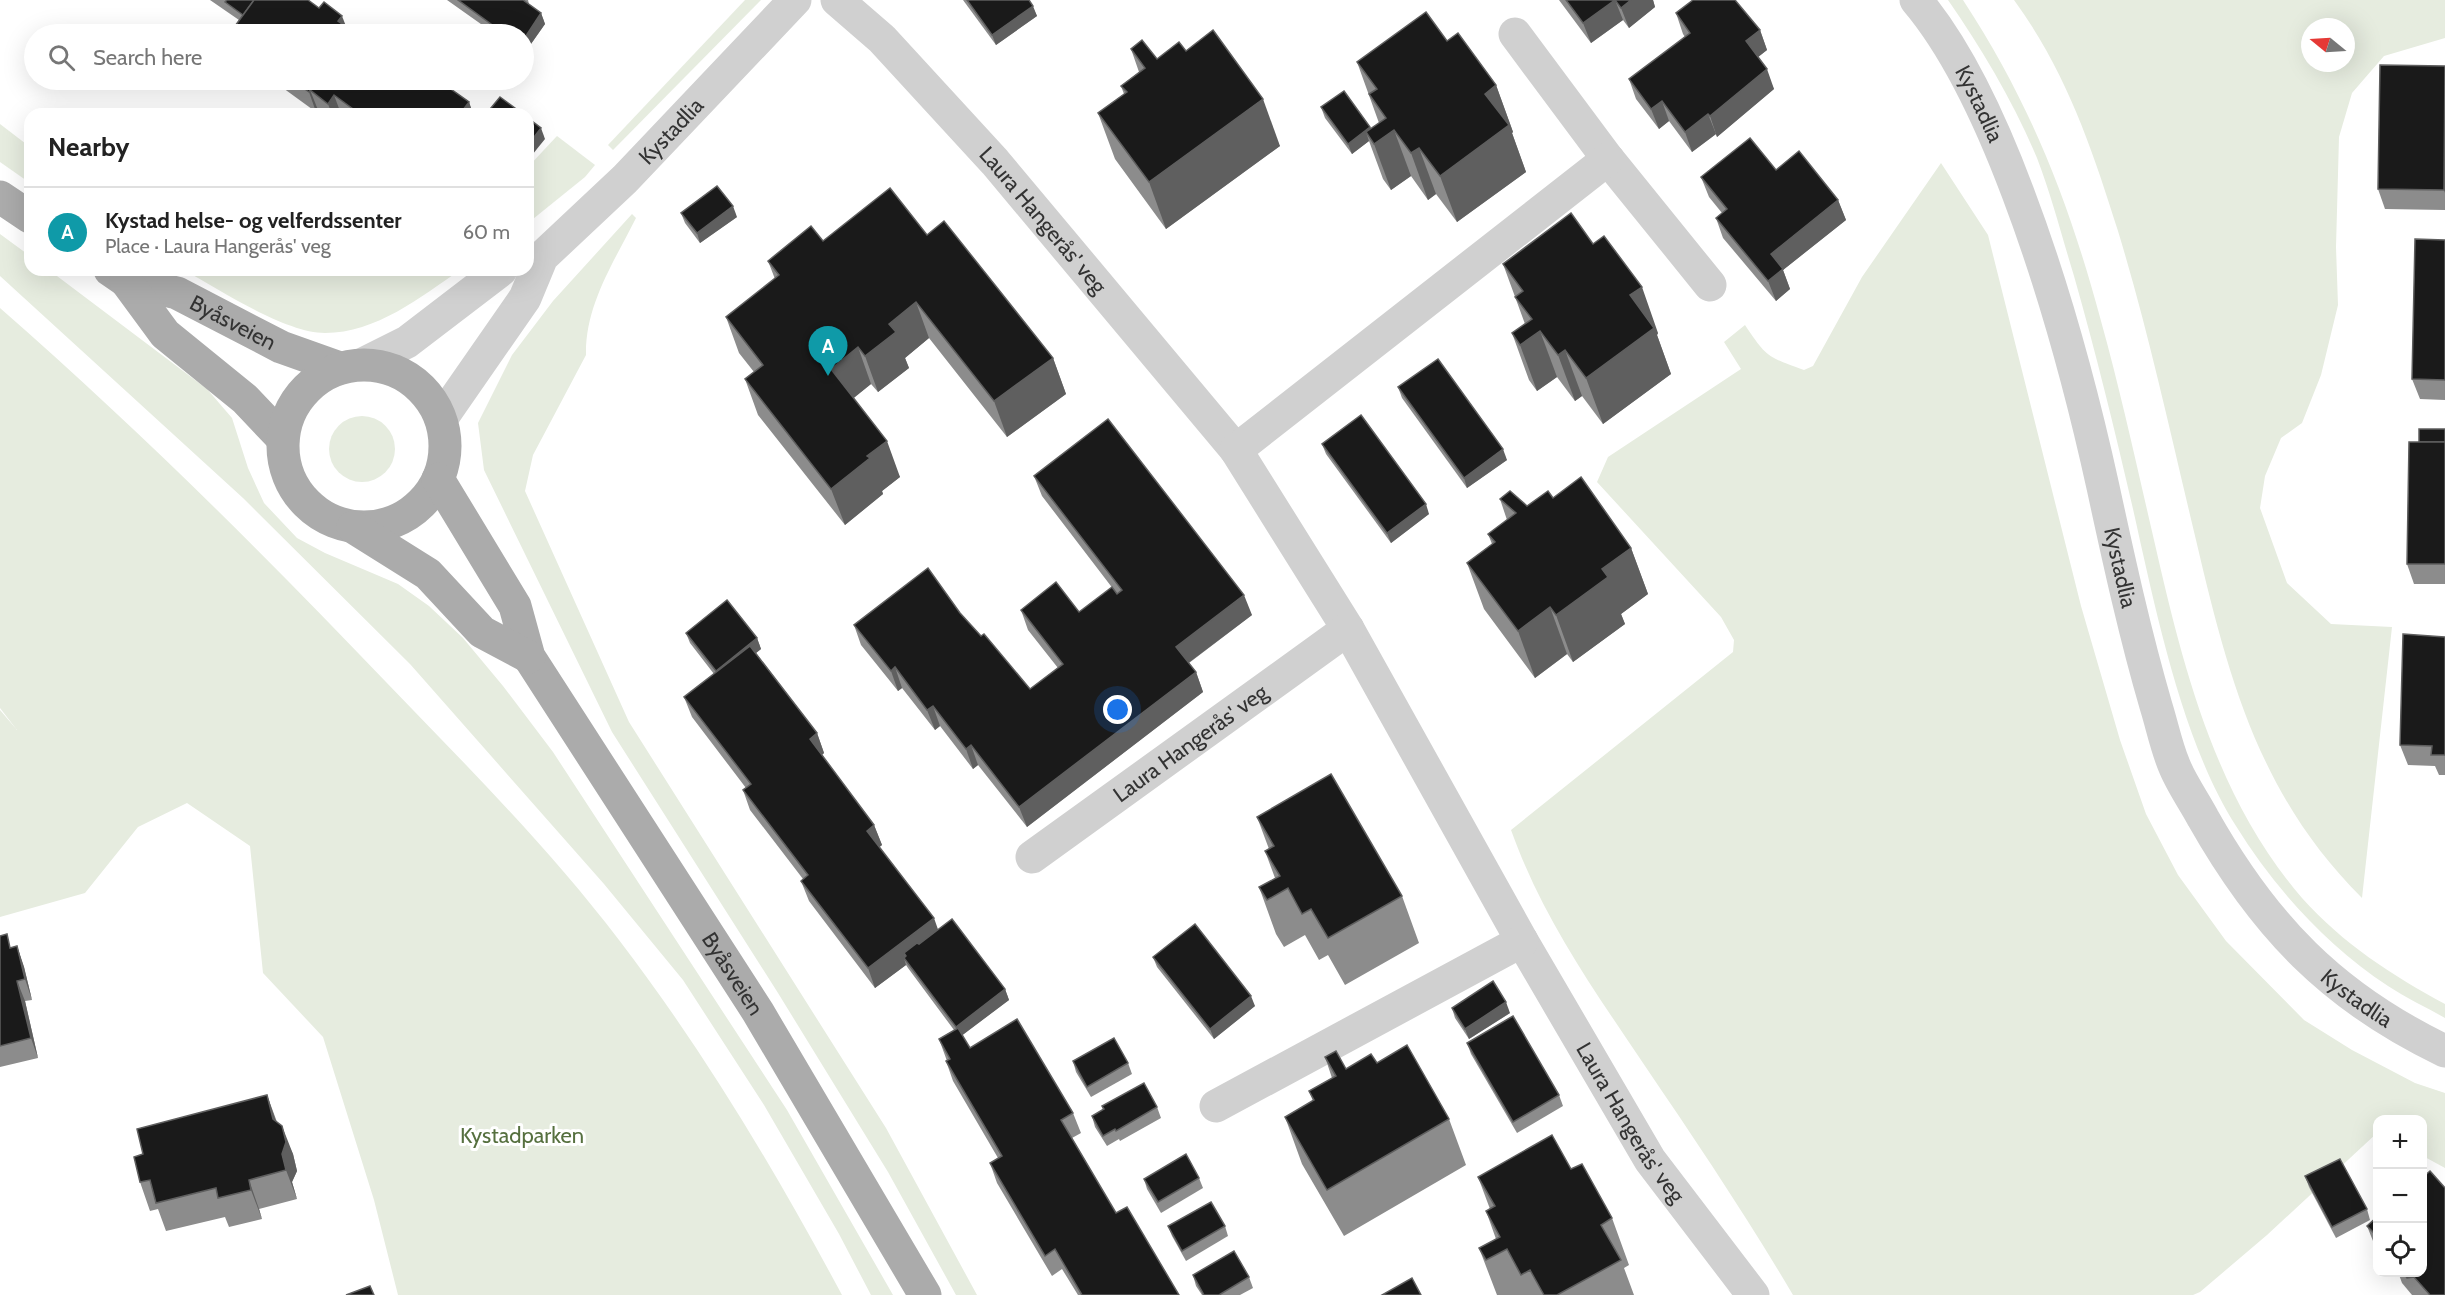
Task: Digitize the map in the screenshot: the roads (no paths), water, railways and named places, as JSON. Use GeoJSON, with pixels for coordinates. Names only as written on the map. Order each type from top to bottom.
{"type":"FeatureCollection","features":[{"type":"Feature","properties":{"kind":"main road"},"geometry":{"type":"LineString","coordinates":[[0,197],[24,213]]}},
{"type":"Feature","properties":{"kind":"main road","name":"Byåsveien"},"geometry":{"type":"LineString","coordinates":[[119,276],[165,334],[245,399],[283,439]]}},
{"type":"Feature","properties":{"kind":"main road","name":"Byåsveien"},"geometry":{"type":"LineString","coordinates":[[121,276],[177,293],[281,347],[352,366]]}},
{"type":"Feature","properties":{"kind":"main road"},"geometry":{"type":"LineString","coordinates":[[352,366],[387,368],[408,377],[426,393],[441,419],[446,449],[438,479],[422,504],[401,519],[378,527],[353,527],[329,520],[309,507],[293,487],[284,464],[283,439],[288,415],[302,394],[319,378],[352,366]]}},
{"type":"Feature","properties":{"kind":"main road","name":"Byåsveien"},"geometry":{"type":"LineString","coordinates":[[438,479],[514,606],[529,657],[758,1012],[926,1295]]}},
{"type":"Feature","properties":{"kind":"main road","name":"Byåsveien"},"geometry":{"type":"LineString","coordinates":[[353,527],[428,574],[482,632],[529,657]]}},
{"type":"Feature","properties":{"kind":"street","name":"Kystadlia"},"geometry":{"type":"LineString","coordinates":[[535,259],[625,178],[795,0]]}},
{"type":"Feature","properties":{"kind":"street","name":"Laura Hangerås' veg"},"geometry":{"type":"LineString","coordinates":[[837,0],[882,39],[995,162],[1236,450],[1348,629],[1522,941],[1650,1160],[1753,1295]]}},
{"type":"Feature","properties":{"kind":"street","name":"Kystadlia"},"geometry":{"type":"LineString","coordinates":[[1916,0],[1928,14],[1973,89],[2005,156],[2038,246],[2063,328],[2102,483],[2133,628],[2174,766],[2231,867],[2313,966],[2345,992],[2379,1015],[2445,1051]]}},
{"type":"Feature","properties":{"kind":"street"},"geometry":{"type":"LineString","coordinates":[[1515,34],[1608,159],[1710,285]]}},
{"type":"Feature","properties":{"kind":"street"},"geometry":{"type":"LineString","coordinates":[[1236,450],[1608,159]]}},
{"type":"Feature","properties":{"kind":"street"},"geometry":{"type":"LineString","coordinates":[[352,366],[407,342],[493,276]]}},
{"type":"Feature","properties":{"kind":"street","name":"Kystadlia"},"geometry":{"type":"LineString","coordinates":[[441,419],[525,298],[531,276]]}},
{"type":"Feature","properties":{"kind":"street","name":"Laura Hangerås' veg"},"geometry":{"type":"LineString","coordinates":[[1032,857],[1348,629]]}},
{"type":"Feature","properties":{"kind":"street"},"geometry":{"type":"LineString","coordinates":[[1216,1106],[1522,941]]}},
{"type":"Feature","properties":{"kind":"place","name":"Kystad helse- og velferdssenter"},"geometry":{"type":"Point","coordinates":[828,376]}},
{"type":"Feature","properties":{"kind":"park label","name":"Kystadparken"},"geometry":{"type":"Point","coordinates":[522,1135]}}]}
